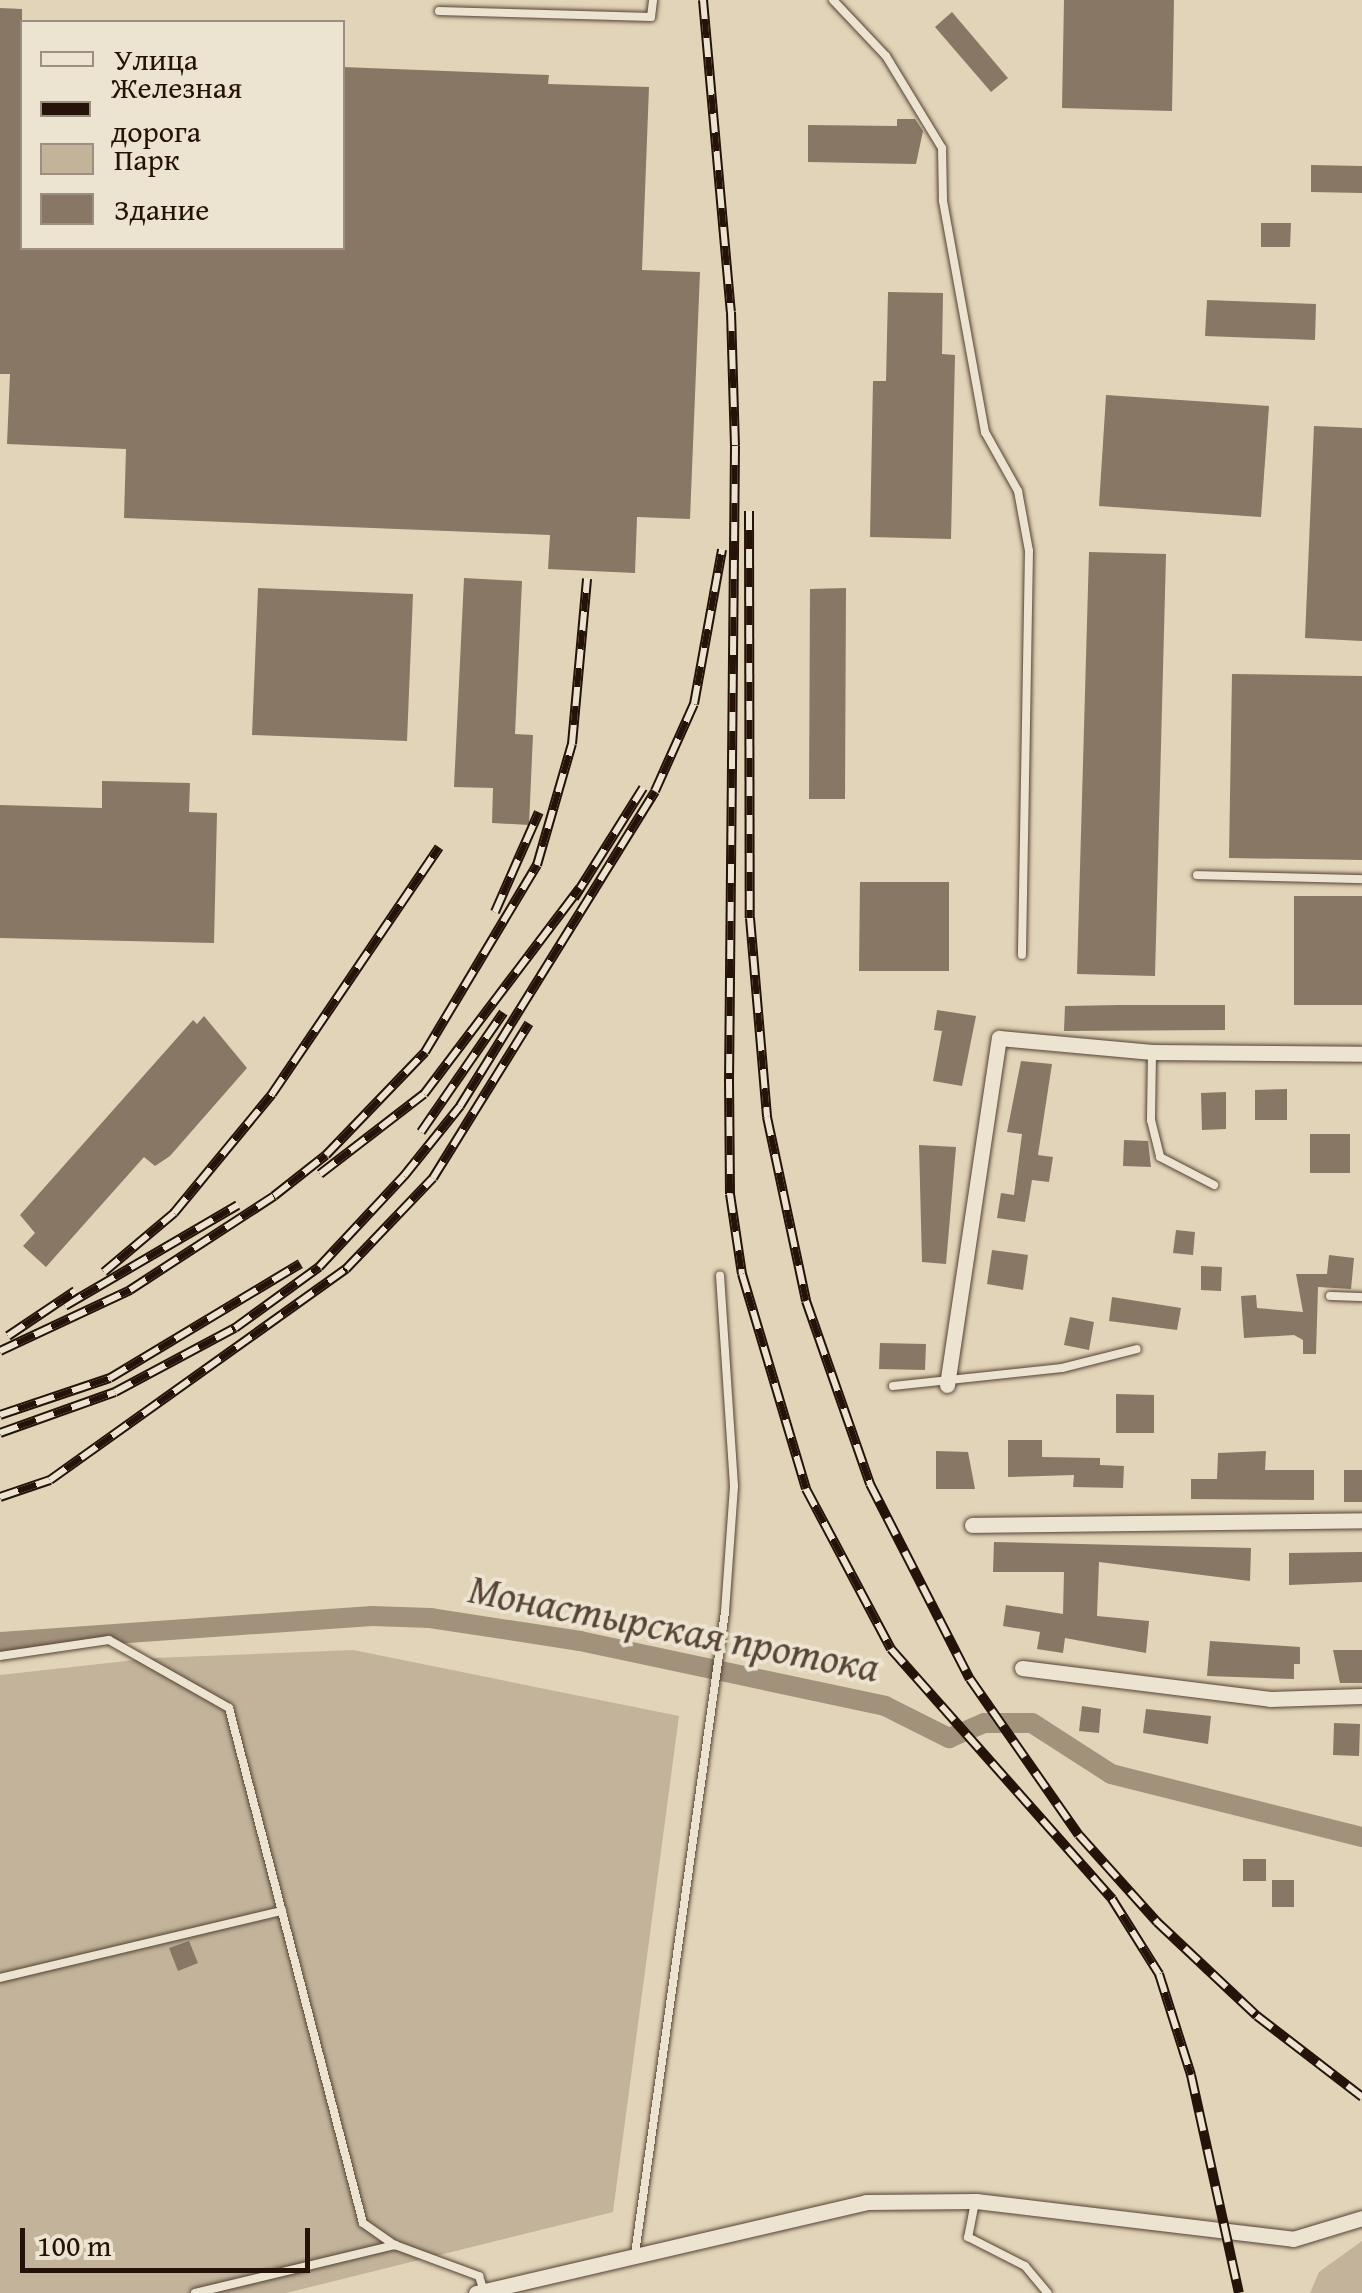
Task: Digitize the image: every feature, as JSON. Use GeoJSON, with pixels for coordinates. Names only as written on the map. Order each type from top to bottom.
{"type":"FeatureCollection","features":[{"type":"Feature","properties":{"kind":"street"},"geometry":{"type":"LineString","coordinates":[[947,1384],[999,1038],[1152,1052],[1362,1054]]}},
{"type":"Feature","properties":{"kind":"street"},"geometry":{"type":"LineString","coordinates":[[972,1525],[1362,1520]]}},
{"type":"Feature","properties":{"kind":"street"},"geometry":{"type":"LineString","coordinates":[[1022,1668],[1235,1696],[1362,1696]]}},
{"type":"Feature","properties":{"kind":"street"},"geometry":{"type":"LineString","coordinates":[[480,2292],[866,2202],[976,2201],[1293,2239],[1362,2218]]}},
{"type":"Feature","properties":{"kind":"lane"},"geometry":{"type":"LineString","coordinates":[[440,12],[652,17],[653,0]]}},
{"type":"Feature","properties":{"kind":"lane"},"geometry":{"type":"LineString","coordinates":[[833,0],[886,56],[942,148],[943,200],[985,432],[1020,506],[1029,551],[1022,954]]}},
{"type":"Feature","properties":{"kind":"lane"},"geometry":{"type":"LineString","coordinates":[[1197,875],[1362,879]]}},
{"type":"Feature","properties":{"kind":"lane"},"geometry":{"type":"LineString","coordinates":[[1152,1052],[1151,1120],[1160,1158],[1214,1186]]}},
{"type":"Feature","properties":{"kind":"lane"},"geometry":{"type":"LineString","coordinates":[[636,2254],[725,1612],[734,1486],[720,1275]]}},
{"type":"Feature","properties":{"kind":"lane"},"geometry":{"type":"LineString","coordinates":[[1330,1296],[1362,1297]]}},
{"type":"Feature","properties":{"kind":"lane"},"geometry":{"type":"LineString","coordinates":[[893,1386],[947,1384],[1062,1368],[1137,1349]]}},
{"type":"Feature","properties":{"kind":"lane"},"geometry":{"type":"LineString","coordinates":[[0,1656],[109,1640],[229,1708],[362,2222],[395,2246],[479,2276],[480,2292]]}},
{"type":"Feature","properties":{"kind":"lane"},"geometry":{"type":"LineString","coordinates":[[0,1978],[282,1911]]}},
{"type":"Feature","properties":{"kind":"lane"},"geometry":{"type":"LineString","coordinates":[[976,2201],[968,2238],[1025,2266],[1048,2293]]}},
{"type":"Feature","properties":{"kind":"lane"},"geometry":{"type":"LineString","coordinates":[[195,2293],[395,2246]]}},
{"type":"Feature","properties":{"kind":"green space"},"geometry":{"type":"Polygon","coordinates":[[[353,1650],[679,1716],[613,2212],[286,2293],[0,2293],[0,1675],[153,1658],[353,1650]]]}},
{"type":"Feature","properties":{"kind":"green space"},"geometry":{"type":"Polygon","coordinates":[[[1362,2241],[1362,2293],[1310,2293],[1319,2272],[1362,2241]]]}},
{"type":"Feature","properties":{"kind":"building"},"geometry":{"type":"Polygon","coordinates":[[[1064,0],[1174,0],[1172,111],[1062,108],[1064,0]]]}},
{"type":"Feature","properties":{"kind":"building"},"geometry":{"type":"Polygon","coordinates":[[[0,8],[22,9],[20,250],[345,250],[345,67],[549,75],[548,84],[649,87],[642,270],[700,272],[690,519],[637,517],[635,573],[548,569],[550,535],[124,518],[126,449],[7,444],[10,374],[0,374],[0,8]]]}},
{"type":"Feature","properties":{"kind":"building"},"geometry":{"type":"Polygon","coordinates":[[[952,12],[1008,78],[991,92],[935,27],[952,12]]]}},
{"type":"Feature","properties":{"kind":"building"},"geometry":{"type":"Polygon","coordinates":[[[897,119],[915,119],[923,131],[916,164],[808,162],[808,125],[897,126],[897,119]]]}},
{"type":"Feature","properties":{"kind":"building"},"geometry":{"type":"Polygon","coordinates":[[[1311,165],[1362,166],[1362,193],[1311,192],[1311,165]]]}},
{"type":"Feature","properties":{"kind":"building"},"geometry":{"type":"Polygon","coordinates":[[[1261,223],[1291,223],[1290,247],[1261,247],[1261,223]]]}},
{"type":"Feature","properties":{"kind":"building"},"geometry":{"type":"Polygon","coordinates":[[[888,292],[943,293],[942,354],[955,355],[951,539],[870,537],[873,381],[886,381],[888,292]]]}},
{"type":"Feature","properties":{"kind":"building"},"geometry":{"type":"Polygon","coordinates":[[[1207,300],[1316,304],[1315,340],[1205,336],[1207,300]]]}},
{"type":"Feature","properties":{"kind":"building"},"geometry":{"type":"Polygon","coordinates":[[[1106,395],[1269,406],[1261,517],[1099,506],[1106,395]]]}},
{"type":"Feature","properties":{"kind":"building"},"geometry":{"type":"Polygon","coordinates":[[[1314,426],[1362,428],[1362,641],[1305,638],[1314,426]]]}},
{"type":"Feature","properties":{"kind":"building"},"geometry":{"type":"Polygon","coordinates":[[[1089,552],[1166,554],[1155,976],[1077,974],[1089,552]]]}},
{"type":"Feature","properties":{"kind":"building"},"geometry":{"type":"Polygon","coordinates":[[[464,578],[522,581],[515,734],[533,735],[529,825],[492,823],[493,788],[454,787],[464,578]]]}},
{"type":"Feature","properties":{"kind":"building"},"geometry":{"type":"Polygon","coordinates":[[[258,588],[413,594],[407,741],[252,735],[258,588]]]}},
{"type":"Feature","properties":{"kind":"building"},"geometry":{"type":"Polygon","coordinates":[[[846,588],[845,799],[809,799],[810,589],[846,588]]]}},
{"type":"Feature","properties":{"kind":"building"},"geometry":{"type":"Polygon","coordinates":[[[1232,674],[1362,676],[1362,860],[1229,858],[1232,674]]]}},
{"type":"Feature","properties":{"kind":"building"},"geometry":{"type":"Polygon","coordinates":[[[102,781],[190,783],[189,812],[217,813],[214,943],[0,938],[0,805],[102,808],[102,781]]]}},
{"type":"Feature","properties":{"kind":"building"},"geometry":{"type":"Polygon","coordinates":[[[860,882],[949,882],[949,971],[859,971],[860,882]]]}},
{"type":"Feature","properties":{"kind":"building"},"geometry":{"type":"Polygon","coordinates":[[[1294,896],[1362,896],[1362,1005],[1294,1005],[1294,896]]]}},
{"type":"Feature","properties":{"kind":"building"},"geometry":{"type":"Polygon","coordinates":[[[1225,1005],[1225,1030],[1064,1031],[1065,1006],[1225,1005]]]}},
{"type":"Feature","properties":{"kind":"building"},"geometry":{"type":"Polygon","coordinates":[[[937,1010],[976,1016],[962,1086],[933,1081],[942,1031],[934,1030],[937,1010]]]}},
{"type":"Feature","properties":{"kind":"building"},"geometry":{"type":"Polygon","coordinates":[[[204,1016],[247,1068],[170,1156],[155,1166],[144,1157],[46,1267],[23,1246],[35,1233],[20,1215],[193,1020],[197,1024],[204,1016]]]}},
{"type":"Feature","properties":{"kind":"building"},"geometry":{"type":"Polygon","coordinates":[[[1021,1061],[1052,1064],[1038,1155],[1053,1157],[1049,1182],[1032,1180],[1025,1222],[997,1218],[1001,1193],[1014,1195],[1022,1134],[1007,1132],[1021,1061]]]}},
{"type":"Feature","properties":{"kind":"building"},"geometry":{"type":"Polygon","coordinates":[[[1287,1089],[1287,1120],[1255,1120],[1255,1090],[1287,1089]]]}},
{"type":"Feature","properties":{"kind":"building"},"geometry":{"type":"Polygon","coordinates":[[[1226,1092],[1226,1129],[1202,1130],[1201,1093],[1226,1092]]]}},
{"type":"Feature","properties":{"kind":"building"},"geometry":{"type":"Polygon","coordinates":[[[1310,1134],[1350,1134],[1350,1173],[1310,1173],[1310,1134]]]}},
{"type":"Feature","properties":{"kind":"building"},"geometry":{"type":"Polygon","coordinates":[[[1124,1140],[1148,1141],[1151,1167],[1123,1166],[1124,1140]]]}},
{"type":"Feature","properties":{"kind":"building"},"geometry":{"type":"Polygon","coordinates":[[[919,1145],[956,1147],[946,1264],[922,1262],[919,1145]]]}},
{"type":"Feature","properties":{"kind":"building"},"geometry":{"type":"Polygon","coordinates":[[[1176,1230],[1195,1232],[1193,1255],[1173,1253],[1176,1230]]]}},
{"type":"Feature","properties":{"kind":"building"},"geometry":{"type":"Polygon","coordinates":[[[992,1250],[1028,1255],[1023,1290],[987,1284],[992,1250]]]}},
{"type":"Feature","properties":{"kind":"building"},"geometry":{"type":"Polygon","coordinates":[[[1329,1255],[1354,1258],[1351,1289],[1318,1287],[1316,1354],[1303,1354],[1303,1340],[1294,1335],[1244,1338],[1241,1296],[1256,1295],[1257,1308],[1303,1312],[1296,1274],[1327,1274],[1329,1255]]]}},
{"type":"Feature","properties":{"kind":"building"},"geometry":{"type":"Polygon","coordinates":[[[1201,1266],[1222,1267],[1221,1291],[1201,1290],[1201,1266]]]}},
{"type":"Feature","properties":{"kind":"building"},"geometry":{"type":"Polygon","coordinates":[[[1112,1297],[1181,1308],[1177,1330],[1109,1321],[1112,1297]]]}},
{"type":"Feature","properties":{"kind":"building"},"geometry":{"type":"Polygon","coordinates":[[[1070,1317],[1094,1322],[1089,1350],[1064,1345],[1070,1317]]]}},
{"type":"Feature","properties":{"kind":"building"},"geometry":{"type":"Polygon","coordinates":[[[880,1343],[926,1344],[925,1370],[879,1369],[880,1343]]]}},
{"type":"Feature","properties":{"kind":"building"},"geometry":{"type":"Polygon","coordinates":[[[1116,1394],[1154,1395],[1154,1433],[1116,1433],[1116,1394]]]}},
{"type":"Feature","properties":{"kind":"building"},"geometry":{"type":"Polygon","coordinates":[[[1008,1440],[1042,1440],[1042,1457],[1100,1458],[1100,1465],[1124,1466],[1123,1488],[1073,1487],[1074,1475],[1008,1477],[1008,1440]]]}},
{"type":"Feature","properties":{"kind":"building"},"geometry":{"type":"Polygon","coordinates":[[[936,1451],[968,1452],[975,1489],[936,1489],[936,1451]]]}},
{"type":"Feature","properties":{"kind":"building"},"geometry":{"type":"Polygon","coordinates":[[[1266,1451],[1265,1470],[1314,1470],[1314,1500],[1191,1499],[1191,1479],[1217,1479],[1218,1453],[1266,1451]]]}},
{"type":"Feature","properties":{"kind":"building"},"geometry":{"type":"Polygon","coordinates":[[[1344,1470],[1362,1470],[1362,1502],[1344,1502],[1344,1470]]]}},
{"type":"Feature","properties":{"kind":"building"},"geometry":{"type":"Polygon","coordinates":[[[994,1542],[1251,1548],[1250,1581],[1099,1562],[1097,1616],[1149,1621],[1146,1653],[1065,1638],[1063,1653],[1037,1649],[1040,1632],[1003,1626],[1006,1605],[1063,1614],[1064,1572],[993,1572],[994,1542]]]}},
{"type":"Feature","properties":{"kind":"building"},"geometry":{"type":"Polygon","coordinates":[[[1362,1552],[1362,1582],[1289,1585],[1289,1553],[1362,1552]]]}},
{"type":"Feature","properties":{"kind":"building"},"geometry":{"type":"Polygon","coordinates":[[[1210,1641],[1300,1647],[1300,1664],[1294,1664],[1294,1679],[1207,1676],[1210,1641]]]}},
{"type":"Feature","properties":{"kind":"building"},"geometry":{"type":"Polygon","coordinates":[[[1333,1650],[1362,1650],[1362,1683],[1340,1683],[1333,1650]]]}},
{"type":"Feature","properties":{"kind":"building"},"geometry":{"type":"Polygon","coordinates":[[[1082,1706],[1101,1709],[1099,1733],[1079,1731],[1082,1706]]]}},
{"type":"Feature","properties":{"kind":"building"},"geometry":{"type":"Polygon","coordinates":[[[1146,1709],[1211,1716],[1208,1744],[1143,1733],[1146,1709]]]}},
{"type":"Feature","properties":{"kind":"building"},"geometry":{"type":"Polygon","coordinates":[[[1334,1723],[1360,1724],[1359,1756],[1333,1755],[1334,1723]]]}},
{"type":"Feature","properties":{"kind":"building"},"geometry":{"type":"Polygon","coordinates":[[[1243,1859],[1266,1859],[1266,1881],[1243,1881],[1243,1859]]]}},
{"type":"Feature","properties":{"kind":"building"},"geometry":{"type":"Polygon","coordinates":[[[1272,1880],[1294,1880],[1294,1907],[1272,1907],[1272,1880]]]}},
{"type":"Feature","properties":{"kind":"building"},"geometry":{"type":"Polygon","coordinates":[[[189,1941],[198,1963],[178,1971],[169,1948],[189,1941]]]}},
{"type":"Feature","properties":{"kind":"waterway","name":"Монастырская протока"},"geometry":{"type":"LineString","coordinates":[[0,1642],[372,1616],[430,1618],[580,1641],[885,1706],[949,1738],[984,1723],[1032,1723],[1111,1774],[1362,1837]]}},
{"type":"Feature","properties":{"kind":"railway"},"geometry":{"type":"LineString","coordinates":[[703,0],[731,312],[735,446],[730,1194],[742,1274],[806,1489],[891,1649],[1112,1899],[1159,1974],[1191,2075],[1239,2293]]}},
{"type":"Feature","properties":{"kind":"railway"},"geometry":{"type":"LineString","coordinates":[[749,511],[750,918],[767,1117],[806,1301],[870,1484],[970,1679],[1079,1835],[1157,1922],[1257,2016],[1362,2097]]}},
{"type":"Feature","properties":{"kind":"railway"},"geometry":{"type":"LineString","coordinates":[[0,1433],[115,1392],[235,1328],[319,1267],[404,1176],[460,1106],[655,791],[694,704],[722,550]]}},
{"type":"Feature","properties":{"kind":"railway"},"geometry":{"type":"LineString","coordinates":[[0,1351],[130,1290],[274,1196],[326,1155],[425,1052],[537,865],[572,744],[587,579]]}},
{"type":"Feature","properties":{"kind":"railway"},"geometry":{"type":"LineString","coordinates":[[574,898],[643,788]]}},
{"type":"Feature","properties":{"kind":"railway"},"geometry":{"type":"LineString","coordinates":[[495,912],[539,812]]}},
{"type":"Feature","properties":{"kind":"railway"},"geometry":{"type":"LineString","coordinates":[[104,1272],[174,1213],[272,1094],[439,847]]}},
{"type":"Feature","properties":{"kind":"railway"},"geometry":{"type":"LineString","coordinates":[[320,1174],[424,1094],[580,888]]}},
{"type":"Feature","properties":{"kind":"railway"},"geometry":{"type":"LineString","coordinates":[[421,1132],[503,1013]]}},
{"type":"Feature","properties":{"kind":"railway"},"geometry":{"type":"LineString","coordinates":[[0,1497],[50,1480],[346,1269],[433,1178],[529,1023]]}},
{"type":"Feature","properties":{"kind":"railway"},"geometry":{"type":"LineString","coordinates":[[65,1306],[238,1205]]}},
{"type":"Feature","properties":{"kind":"railway"},"geometry":{"type":"LineString","coordinates":[[0,1415],[110,1378],[300,1264]]}},
{"type":"Feature","properties":{"kind":"railway"},"geometry":{"type":"LineString","coordinates":[[8,1336],[75,1291]]}}]}
